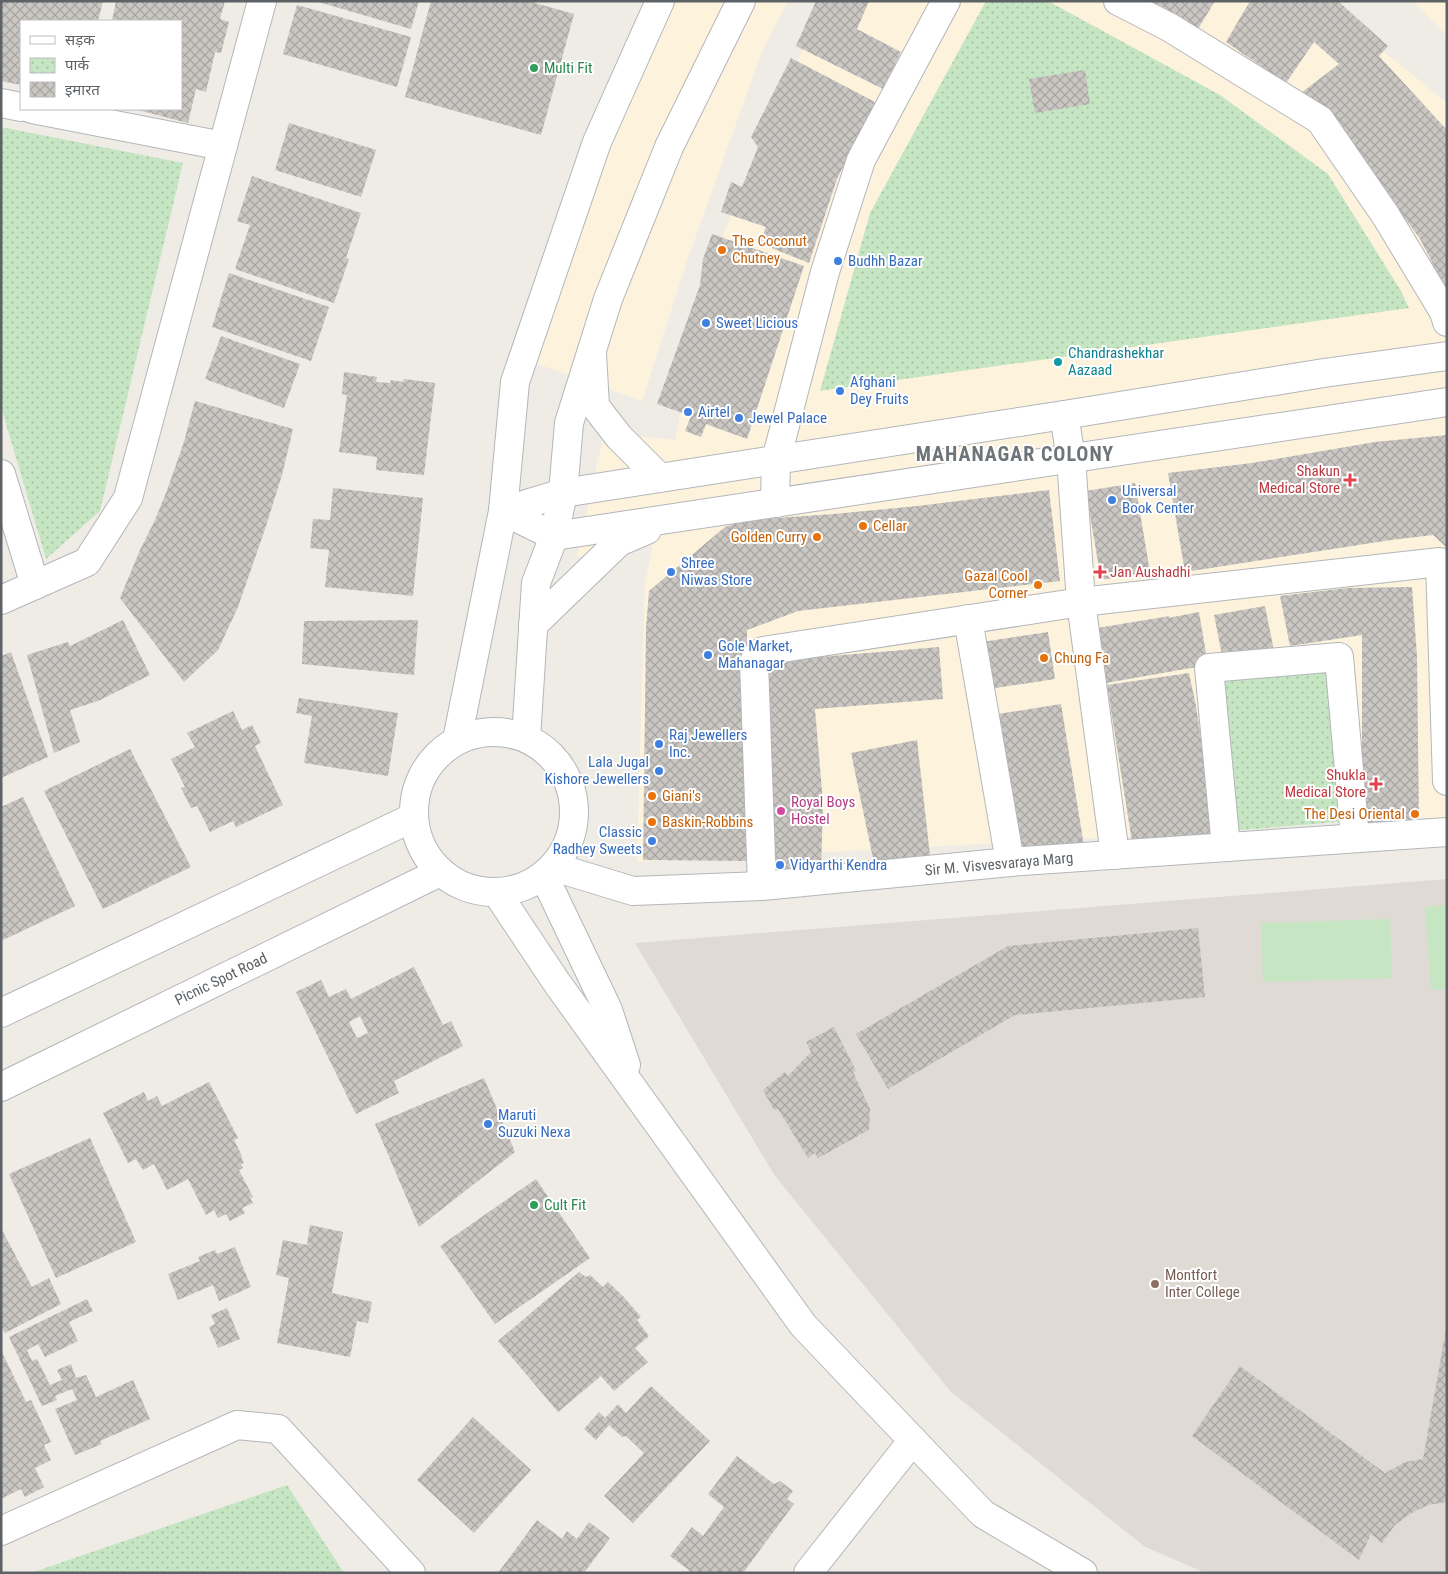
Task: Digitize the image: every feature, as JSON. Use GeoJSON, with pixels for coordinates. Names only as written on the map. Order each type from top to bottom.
{"type":"FeatureCollection","features":[{"type":"Feature","properties":{"kind":"street"},"geometry":{"type":"LineString","coordinates":[[1,600],[88,562],[128,498],[262,1]]}},
{"type":"Feature","properties":{"kind":"street"},"geometry":{"type":"LineString","coordinates":[[458,740],[503,511],[515,382],[597,142],[660,1]]}},
{"type":"Feature","properties":{"kind":"street"},"geometry":{"type":"LineString","coordinates":[[526,738],[536,583],[554,536],[563,493],[569,423],[608,299],[669,147],[741,1]]}},
{"type":"Feature","properties":{"kind":"street"},"geometry":{"type":"LineString","coordinates":[[775,503],[776,460],[825,272],[861,160],[946,1]]}},
{"type":"Feature","properties":{"kind":"street"},"geometry":{"type":"LineString","coordinates":[[1118,1],[1169,27],[1320,120],[1386,216],[1444,312],[1447,322]]}},
{"type":"Feature","properties":{"kind":"street"},"geometry":{"type":"LineString","coordinates":[[1,103],[20,107]]}},
{"type":"Feature","properties":{"kind":"street"},"geometry":{"type":"LineString","coordinates":[[37,110],[223,146]]}},
{"type":"Feature","properties":{"kind":"street"},"geometry":{"type":"LineString","coordinates":[[592,351],[595,406],[620,437],[660,478]]}},
{"type":"Feature","properties":{"kind":"street"},"geometry":{"type":"LineString","coordinates":[[503,511],[563,493],[1064,416],[1324,373],[1447,356]]}},
{"type":"Feature","properties":{"kind":"street"},"geometry":{"type":"LineString","coordinates":[[503,511],[554,536],[1447,402]]}},
{"type":"Feature","properties":{"kind":"street"},"geometry":{"type":"LineString","coordinates":[[1064,416],[1071,458],[1080,602],[1115,855]]}},
{"type":"Feature","properties":{"kind":"street"},"geometry":{"type":"LineString","coordinates":[[1,474],[35,585]]}},
{"type":"Feature","properties":{"kind":"street"},"geometry":{"type":"LineString","coordinates":[[533,625],[618,542],[678,517]]}},
{"type":"Feature","properties":{"kind":"street"},"geometry":{"type":"LineString","coordinates":[[762,886],[754,662],[757,656],[763,651],[968,619],[1080,602],[1440,562],[1447,781]]}},
{"type":"Feature","properties":{"kind":"street"},"geometry":{"type":"LineString","coordinates":[[968,619],[1010,862]]}},
{"type":"Feature","properties":{"kind":"street"},"geometry":{"type":"LineString","coordinates":[[1226,847],[1209,668],[1338,657],[1355,838]]}},
{"type":"Feature","properties":{"kind":"street"},"geometry":{"type":"LineString","coordinates":[[496,732],[526,738],[547,752],[564,772],[573,796],[574,821],[568,846],[549,871],[522,889],[498,893],[477,891],[457,884],[440,872],[426,856],[417,837],[414,817],[416,793],[424,772],[439,754],[458,740],[480,733],[496,732]]}},
{"type":"Feature","properties":{"kind":"street"},"geometry":{"type":"LineString","coordinates":[[1,1013],[414,817]]}},
{"type":"Feature","properties":{"kind":"street","name":"Sir M. Visvesvaraya Marg"},"geometry":{"type":"LineString","coordinates":[[549,871],[633,891],[762,886],[1010,862],[1447,832]]}},
{"type":"Feature","properties":{"kind":"street"},"geometry":{"type":"LineString","coordinates":[[549,871],[608,1010],[636,1092]]}},
{"type":"Feature","properties":{"kind":"street","name":"Picnic Spot Road"},"geometry":{"type":"LineString","coordinates":[[1,1086],[440,872]]}},
{"type":"Feature","properties":{"kind":"street"},"geometry":{"type":"LineString","coordinates":[[498,893],[557,983],[803,1325],[983,1514],[1083,1573]]}},
{"type":"Feature","properties":{"kind":"street"},"geometry":{"type":"LineString","coordinates":[[1,1531],[237,1425],[278,1429],[408,1572]]}},
{"type":"Feature","properties":{"kind":"street"},"geometry":{"type":"LineString","coordinates":[[808,1573],[912,1440]]}},
{"type":"Feature","properties":{"kind":"shaded area"},"geometry":{"type":"Polygon","coordinates":[[[643,1],[788,1],[762,51],[688,258],[642,401],[515,356],[643,1]]]}},
{"type":"Feature","properties":{"kind":"shaded area"},"geometry":{"type":"Polygon","coordinates":[[[823,1],[1322,1],[1447,103],[1447,822],[1348,821],[1231,831],[637,862],[645,583],[653,546],[577,557],[604,433],[675,440],[711,263],[823,1]]]}},
{"type":"Feature","properties":{"kind":"shaded area"},"geometry":{"type":"Polygon","coordinates":[[[1413,1],[1447,1],[1447,36],[1413,1]]]}},
{"type":"Feature","properties":{"kind":"shaded area","name":"Montfort Inter College"},"geometry":{"type":"Polygon","coordinates":[[[1447,879],[1447,1573],[1206,1573],[1145,1547],[950,1391],[775,1176],[635,943],[1447,879]]]}},
{"type":"Feature","properties":{"kind":"green space"},"geometry":{"type":"Polygon","coordinates":[[[986,1],[1048,1],[1220,95],[1328,174],[1401,291],[1409,308],[820,391],[870,213],[986,1]]]}},
{"type":"Feature","properties":{"kind":"green space"},"geometry":{"type":"Polygon","coordinates":[[[1,127],[183,163],[100,511],[46,559],[1,407],[1,127]]]}},
{"type":"Feature","properties":{"kind":"green space"},"geometry":{"type":"Polygon","coordinates":[[[1334,664],[1348,821],[1231,831],[1217,674],[1334,664]]]}},
{"type":"Feature","properties":{"kind":"green space"},"geometry":{"type":"Polygon","coordinates":[[[1447,905],[1447,989],[1431,990],[1425,907],[1447,905]]]}},
{"type":"Feature","properties":{"kind":"green space"},"geometry":{"type":"Polygon","coordinates":[[[1390,919],[1392,978],[1263,982],[1261,923],[1390,919]]]}},
{"type":"Feature","properties":{"kind":"green space"},"geometry":{"type":"Polygon","coordinates":[[[287,1485],[344,1573],[31,1573],[287,1485]]]}},
{"type":"Feature","properties":{"kind":"building"},"geometry":{"type":"Polygon","coordinates":[[[1,1],[103,1],[98,20],[20,20],[20,85],[1,81],[1,1]]]}},
{"type":"Feature","properties":{"kind":"building"},"geometry":{"type":"Polygon","coordinates":[[[116,1],[225,1],[220,19],[229,22],[221,53],[215,52],[206,92],[196,89],[188,123],[138,110],[182,110],[182,20],[112,20],[116,1]]]}},
{"type":"Feature","properties":{"kind":"building"},"geometry":{"type":"Polygon","coordinates":[[[315,1],[419,1],[411,29],[315,1]]]}},
{"type":"Feature","properties":{"kind":"building"},"geometry":{"type":"Polygon","coordinates":[[[431,1],[528,1],[574,14],[541,135],[405,97],[431,1]]]}},
{"type":"Feature","properties":{"kind":"building"},"geometry":{"type":"Polygon","coordinates":[[[816,1],[869,1],[857,29],[901,52],[883,89],[796,46],[816,1]]]}},
{"type":"Feature","properties":{"kind":"building"},"geometry":{"type":"Polygon","coordinates":[[[1148,1],[1215,1],[1198,29],[1163,7],[1148,1]]]}},
{"type":"Feature","properties":{"kind":"building"},"geometry":{"type":"Polygon","coordinates":[[[1250,1],[1338,1],[1388,46],[1379,56],[1447,130],[1447,291],[1420,239],[1407,221],[1297,96],[1339,64],[1314,42],[1286,83],[1226,42],[1250,1]]]}},
{"type":"Feature","properties":{"kind":"building"},"geometry":{"type":"Polygon","coordinates":[[[297,5],[411,37],[397,87],[283,54],[297,5]]]}},
{"type":"Feature","properties":{"kind":"building"},"geometry":{"type":"Polygon","coordinates":[[[791,58],[875,102],[837,179],[809,263],[759,243],[766,227],[721,212],[731,182],[742,187],[758,147],[751,137],[791,58]]]}},
{"type":"Feature","properties":{"kind":"building"},"geometry":{"type":"Polygon","coordinates":[[[1085,70],[1090,104],[1035,113],[1029,79],[1085,70]]]}},
{"type":"Feature","properties":{"kind":"building"},"geometry":{"type":"Polygon","coordinates":[[[289,123],[376,150],[361,197],[275,170],[289,123]]]}},
{"type":"Feature","properties":{"kind":"building"},"geometry":{"type":"Polygon","coordinates":[[[252,176],[361,213],[346,258],[349,259],[334,303],[235,269],[250,225],[237,221],[252,176]]]}},
{"type":"Feature","properties":{"kind":"building"},"geometry":{"type":"Polygon","coordinates":[[[712,234],[804,266],[747,439],[706,424],[701,437],[685,431],[691,416],[657,404],[700,285],[703,259],[712,234]]]}},
{"type":"Feature","properties":{"kind":"building"},"geometry":{"type":"Polygon","coordinates":[[[229,273],[329,307],[311,361],[212,327],[229,273]]]}},
{"type":"Feature","properties":{"kind":"building"},"geometry":{"type":"Polygon","coordinates":[[[221,336],[300,364],[284,408],[205,379],[221,336]]]}},
{"type":"Feature","properties":{"kind":"building"},"geometry":{"type":"Polygon","coordinates":[[[344,372],[377,377],[376,382],[390,383],[391,380],[403,382],[404,379],[435,383],[424,475],[376,470],[377,457],[339,452],[347,395],[342,394],[344,372]]]}},
{"type":"Feature","properties":{"kind":"building"},"geometry":{"type":"Polygon","coordinates":[[[195,401],[293,429],[282,475],[238,607],[218,650],[184,682],[120,598],[166,493],[183,445],[195,401]]]}},
{"type":"Feature","properties":{"kind":"building"},"geometry":{"type":"Polygon","coordinates":[[[1447,435],[1447,548],[1433,535],[1185,572],[1168,473],[1252,463],[1375,442],[1447,435]]]}},
{"type":"Feature","properties":{"kind":"building"},"geometry":{"type":"Polygon","coordinates":[[[1135,483],[1150,572],[1101,580],[1086,491],[1135,483]]]}},
{"type":"Feature","properties":{"kind":"building"},"geometry":{"type":"Polygon","coordinates":[[[333,488],[423,498],[413,596],[325,587],[329,550],[310,548],[313,519],[330,520],[333,488]]]}},
{"type":"Feature","properties":{"kind":"building"},"geometry":{"type":"Polygon","coordinates":[[[1049,490],[1060,581],[798,611],[747,630],[746,861],[643,860],[646,628],[649,591],[725,527],[747,520],[917,506],[1049,490]]]}},
{"type":"Feature","properties":{"kind":"building"},"geometry":{"type":"Polygon","coordinates":[[[1412,587],[1417,656],[1419,825],[1362,824],[1362,635],[1290,646],[1280,596],[1347,588],[1412,587]]]}},
{"type":"Feature","properties":{"kind":"building"},"geometry":{"type":"Polygon","coordinates":[[[1265,606],[1274,651],[1223,660],[1214,615],[1265,606]]]}},
{"type":"Feature","properties":{"kind":"building"},"geometry":{"type":"Polygon","coordinates":[[[1199,612],[1208,665],[1106,683],[1097,628],[1199,612]]]}},
{"type":"Feature","properties":{"kind":"building"},"geometry":{"type":"Polygon","coordinates":[[[123,620],[150,675],[98,701],[70,710],[80,742],[54,753],[27,655],[68,642],[70,646],[123,620]]]}},
{"type":"Feature","properties":{"kind":"building"},"geometry":{"type":"Polygon","coordinates":[[[418,620],[414,675],[302,664],[304,621],[418,620]]]}},
{"type":"Feature","properties":{"kind":"building"},"geometry":{"type":"Polygon","coordinates":[[[1048,632],[1055,679],[989,689],[982,642],[1048,632]]]}},
{"type":"Feature","properties":{"kind":"building"},"geometry":{"type":"Polygon","coordinates":[[[939,647],[943,699],[815,709],[823,803],[821,871],[772,874],[760,662],[939,647]]]}},
{"type":"Feature","properties":{"kind":"building"},"geometry":{"type":"Polygon","coordinates":[[[11,652],[48,757],[1,778],[1,656],[11,652]]]}},
{"type":"Feature","properties":{"kind":"building"},"geometry":{"type":"Polygon","coordinates":[[[1189,673],[1196,706],[1216,837],[1133,848],[1107,685],[1189,673]]]}},
{"type":"Feature","properties":{"kind":"building"},"geometry":{"type":"Polygon","coordinates":[[[299,698],[398,713],[388,776],[304,763],[312,716],[296,713],[299,698]]]}},
{"type":"Feature","properties":{"kind":"building"},"geometry":{"type":"Polygon","coordinates":[[[1061,704],[1085,852],[1015,857],[992,715],[1061,704]]]}},
{"type":"Feature","properties":{"kind":"building"},"geometry":{"type":"Polygon","coordinates":[[[233,711],[242,730],[252,725],[261,743],[255,746],[283,805],[236,827],[233,821],[210,832],[197,806],[191,808],[181,788],[185,787],[171,759],[195,747],[187,733],[233,711]]]}},
{"type":"Feature","properties":{"kind":"building"},"geometry":{"type":"Polygon","coordinates":[[[917,740],[931,864],[875,868],[851,753],[917,740]]]}},
{"type":"Feature","properties":{"kind":"building"},"geometry":{"type":"Polygon","coordinates":[[[130,749],[191,867],[103,909],[44,791],[130,749]]]}},
{"type":"Feature","properties":{"kind":"building"},"geometry":{"type":"Polygon","coordinates":[[[23,797],[75,906],[1,941],[1,807],[23,797]]]}},
{"type":"Feature","properties":{"kind":"building"},"geometry":{"type":"Polygon","coordinates":[[[1198,928],[1205,997],[1015,1015],[888,1089],[856,1034],[1008,946],[1198,928]]]}},
{"type":"Feature","properties":{"kind":"building"},"geometry":{"type":"Polygon","coordinates":[[[414,967],[443,1025],[451,1021],[463,1046],[394,1081],[399,1093],[356,1114],[296,992],[321,980],[329,997],[346,989],[351,999],[414,967]],[[360,1016],[349,1022],[357,1038],[368,1033],[360,1016]]]}},
{"type":"Feature","properties":{"kind":"building"},"geometry":{"type":"Polygon","coordinates":[[[834,1027],[856,1071],[853,1072],[870,1109],[869,1130],[818,1158],[815,1153],[808,1158],[778,1109],[774,1110],[763,1090],[785,1072],[788,1076],[811,1052],[806,1042],[834,1027]]]}},
{"type":"Feature","properties":{"kind":"building"},"geometry":{"type":"Polygon","coordinates":[[[484,1078],[515,1152],[419,1227],[375,1124],[484,1078]]]}},
{"type":"Feature","properties":{"kind":"building"},"geometry":{"type":"Polygon","coordinates":[[[209,1082],[238,1138],[234,1140],[244,1163],[241,1164],[243,1168],[239,1170],[253,1197],[250,1198],[253,1203],[242,1208],[245,1213],[230,1221],[226,1214],[218,1218],[214,1210],[206,1215],[188,1179],[167,1190],[154,1164],[143,1170],[136,1159],[128,1163],[103,1113],[144,1092],[148,1101],[157,1096],[162,1106],[209,1082]]]}},
{"type":"Feature","properties":{"kind":"building"},"geometry":{"type":"Polygon","coordinates":[[[90,1138],[136,1242],[56,1278],[9,1174],[90,1138]]]}},
{"type":"Feature","properties":{"kind":"building"},"geometry":{"type":"Polygon","coordinates":[[[536,1179],[590,1258],[495,1324],[440,1246],[536,1179]]]}},
{"type":"Feature","properties":{"kind":"building"},"geometry":{"type":"Polygon","coordinates":[[[310,1225],[343,1232],[332,1293],[372,1302],[368,1323],[357,1321],[350,1357],[277,1343],[289,1278],[276,1275],[283,1240],[307,1245],[310,1225]]]}},
{"type":"Feature","properties":{"kind":"building"},"geometry":{"type":"Polygon","coordinates":[[[1,1228],[32,1287],[49,1278],[61,1304],[5,1333],[1,1326],[1,1228]]]}},
{"type":"Feature","properties":{"kind":"building"},"geometry":{"type":"Polygon","coordinates":[[[235,1247],[251,1287],[219,1301],[213,1285],[178,1300],[168,1274],[200,1261],[198,1257],[215,1250],[217,1254],[235,1247]]]}},
{"type":"Feature","properties":{"kind":"building"},"geometry":{"type":"Polygon","coordinates":[[[579,1272],[586,1277],[590,1275],[603,1287],[608,1282],[641,1317],[637,1320],[649,1336],[635,1348],[648,1362],[614,1391],[601,1376],[558,1412],[498,1341],[579,1272]]]}},
{"type":"Feature","properties":{"kind":"building"},"geometry":{"type":"Polygon","coordinates":[[[87,1299],[93,1311],[69,1322],[78,1341],[45,1357],[38,1344],[27,1350],[32,1361],[37,1359],[50,1385],[62,1380],[57,1370],[71,1364],[76,1378],[86,1375],[96,1397],[133,1380],[150,1419],[100,1441],[102,1444],[75,1455],[55,1409],[77,1400],[72,1389],[55,1396],[57,1400],[42,1406],[9,1337],[87,1299]]]}},
{"type":"Feature","properties":{"kind":"building"},"geometry":{"type":"Polygon","coordinates":[[[227,1308],[240,1339],[218,1348],[209,1327],[215,1324],[211,1315],[227,1308]]]}},
{"type":"Feature","properties":{"kind":"building"},"geometry":{"type":"Polygon","coordinates":[[[1446,1329],[1447,1502],[1428,1505],[1410,1514],[1395,1525],[1382,1543],[1371,1534],[1359,1560],[1192,1436],[1240,1366],[1385,1473],[1405,1462],[1423,1459],[1446,1329]]]}},
{"type":"Feature","properties":{"kind":"building"},"geometry":{"type":"Polygon","coordinates":[[[1,1350],[26,1402],[31,1400],[51,1442],[44,1445],[51,1460],[35,1468],[44,1487],[25,1497],[21,1489],[1,1499],[1,1350]]]}},
{"type":"Feature","properties":{"kind":"building"},"geometry":{"type":"Polygon","coordinates":[[[651,1386],[710,1441],[633,1523],[604,1496],[644,1453],[626,1436],[622,1437],[609,1425],[596,1440],[584,1429],[599,1412],[605,1418],[618,1404],[626,1413],[651,1386]]]}},
{"type":"Feature","properties":{"kind":"building"},"geometry":{"type":"Polygon","coordinates":[[[473,1417],[531,1470],[474,1533],[417,1480],[473,1417]]]}},
{"type":"Feature","properties":{"kind":"building"},"geometry":{"type":"Polygon","coordinates":[[[737,1456],[774,1484],[780,1481],[793,1491],[787,1499],[794,1504],[743,1573],[689,1573],[690,1571],[670,1556],[692,1527],[703,1536],[724,1507],[708,1494],[737,1456]]]}},
{"type":"Feature","properties":{"kind":"building"},"geometry":{"type":"Polygon","coordinates":[[[537,1520],[562,1539],[567,1531],[577,1539],[589,1522],[610,1538],[584,1573],[498,1573],[537,1520]]]}},
{"type":"Feature","properties":{"kind":"place","name":"Multi Fit"},"geometry":{"type":"Point","coordinates":[534,68]}},
{"type":"Feature","properties":{"kind":"place","name":"The Coconut Chutney"},"geometry":{"type":"Point","coordinates":[722,250]}},
{"type":"Feature","properties":{"kind":"place","name":"Budhh Bazar"},"geometry":{"type":"Point","coordinates":[838,261]}},
{"type":"Feature","properties":{"kind":"place","name":"Sweet Licious"},"geometry":{"type":"Point","coordinates":[706,323]}},
{"type":"Feature","properties":{"kind":"place","name":"Chandrashekhar Aazaad"},"geometry":{"type":"Point","coordinates":[1058,362]}},
{"type":"Feature","properties":{"kind":"place","name":"Afghani Dey Fruits"},"geometry":{"type":"Point","coordinates":[840,391]}},
{"type":"Feature","properties":{"kind":"place","name":"Airtel"},"geometry":{"type":"Point","coordinates":[688,412]}},
{"type":"Feature","properties":{"kind":"place","name":"Jewel Palace"},"geometry":{"type":"Point","coordinates":[739,418]}},
{"type":"Feature","properties":{"kind":"place","name":"Shakun Medical Store"},"geometry":{"type":"Point","coordinates":[1350,480]}},
{"type":"Feature","properties":{"kind":"place","name":"Universal Book Center"},"geometry":{"type":"Point","coordinates":[1112,500]}},
{"type":"Feature","properties":{"kind":"place","name":"Cellar"},"geometry":{"type":"Point","coordinates":[863,526]}},
{"type":"Feature","properties":{"kind":"place","name":"Golden Curry"},"geometry":{"type":"Point","coordinates":[817,537]}},
{"type":"Feature","properties":{"kind":"place","name":"Shree Niwas Store"},"geometry":{"type":"Point","coordinates":[671,572]}},
{"type":"Feature","properties":{"kind":"place","name":"Jan Aushadhi"},"geometry":{"type":"Point","coordinates":[1100,572]}},
{"type":"Feature","properties":{"kind":"place","name":"Gazal Cool Corner"},"geometry":{"type":"Point","coordinates":[1038,585]}},
{"type":"Feature","properties":{"kind":"place","name":"Gole Market, Mahanagar"},"geometry":{"type":"Point","coordinates":[708,655]}},
{"type":"Feature","properties":{"kind":"place","name":"Chung Fa"},"geometry":{"type":"Point","coordinates":[1044,658]}},
{"type":"Feature","properties":{"kind":"place","name":"Raj Jewellers Inc."},"geometry":{"type":"Point","coordinates":[659,744]}},
{"type":"Feature","properties":{"kind":"place","name":"Lala Jugal Kishore Jewellers"},"geometry":{"type":"Point","coordinates":[659,771]}},
{"type":"Feature","properties":{"kind":"place","name":"Shukla Medical Store"},"geometry":{"type":"Point","coordinates":[1376,784]}},
{"type":"Feature","properties":{"kind":"place","name":"Giani's"},"geometry":{"type":"Point","coordinates":[652,796]}},
{"type":"Feature","properties":{"kind":"place","name":"Royal Boys Hostel"},"geometry":{"type":"Point","coordinates":[781,811]}},
{"type":"Feature","properties":{"kind":"place","name":"The Desi Oriental"},"geometry":{"type":"Point","coordinates":[1415,814]}},
{"type":"Feature","properties":{"kind":"place","name":"Baskin-Robbins"},"geometry":{"type":"Point","coordinates":[652,822]}},
{"type":"Feature","properties":{"kind":"place","name":"Classic Radhey Sweets"},"geometry":{"type":"Point","coordinates":[652,841]}},
{"type":"Feature","properties":{"kind":"place","name":"Vidyarthi Kendra"},"geometry":{"type":"Point","coordinates":[780,865]}},
{"type":"Feature","properties":{"kind":"place","name":"Maruti Suzuki Nexa"},"geometry":{"type":"Point","coordinates":[488,1124]}},
{"type":"Feature","properties":{"kind":"place","name":"Cult Fit"},"geometry":{"type":"Point","coordinates":[534,1205]}},
{"type":"Feature","properties":{"kind":"place","name":"Montfort Inter College"},"geometry":{"type":"Point","coordinates":[1155,1284]}},
{"type":"Feature","properties":{"kind":"district","name":"MAHANAGAR COLONY"},"geometry":{"type":"Point","coordinates":[1015,454]}}]}
